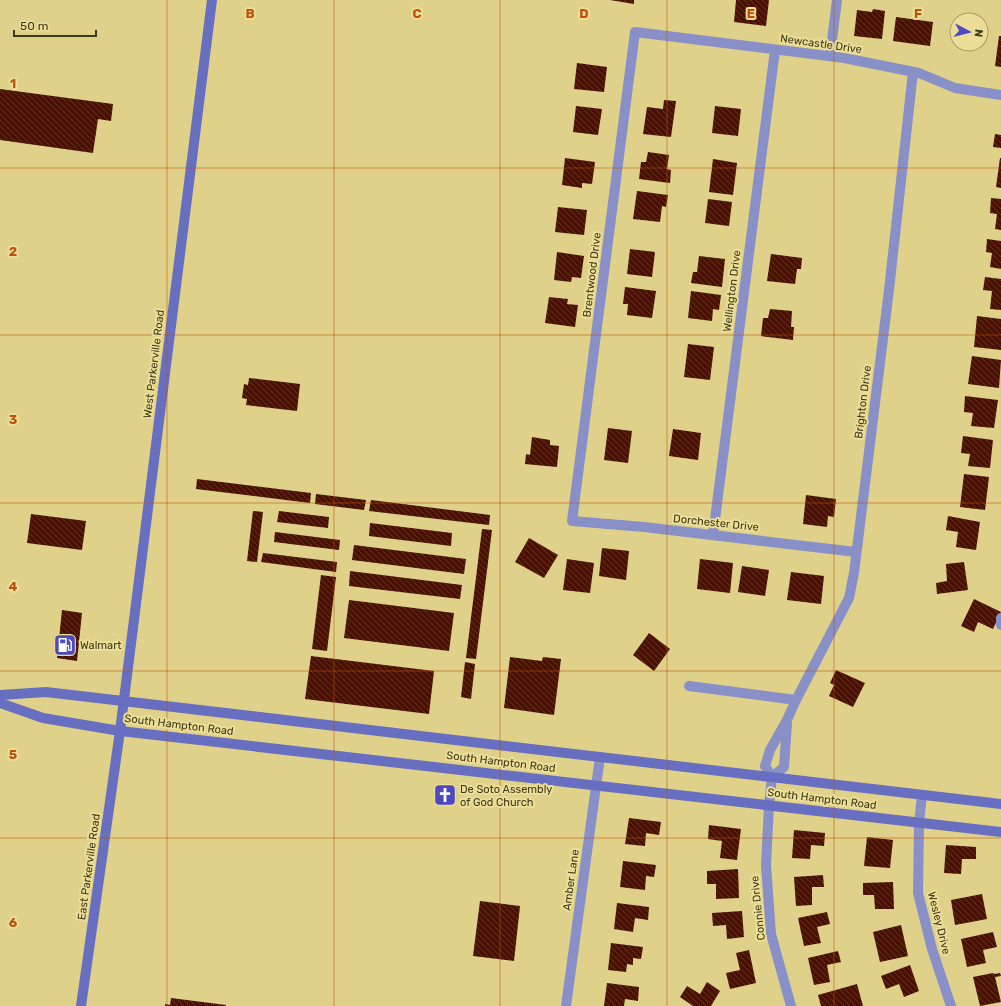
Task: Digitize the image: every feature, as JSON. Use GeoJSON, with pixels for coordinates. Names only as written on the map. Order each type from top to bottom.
{"type":"FeatureCollection","features":[{"type":"Feature","properties":{"kind":"main road","name":"West Parkerville Road"},"geometry":{"type":"LineString","coordinates":[[120,731],[212,0]]}},
{"type":"Feature","properties":{"kind":"main road","name":"South Hampton Road"},"geometry":{"type":"LineString","coordinates":[[0,695],[46,692],[1001,804]]}},
{"type":"Feature","properties":{"kind":"main road","name":"South Hampton Road"},"geometry":{"type":"LineString","coordinates":[[0,703],[43,718],[120,731],[1001,832]]}},
{"type":"Feature","properties":{"kind":"main road","name":"East Parkerville Road"},"geometry":{"type":"LineString","coordinates":[[81,1006],[120,731]]}},
{"type":"Feature","properties":{"kind":"street"},"geometry":{"type":"LineString","coordinates":[[830,56],[837,0]]}},
{"type":"Feature","properties":{"kind":"street","name":"Newcastle Drive"},"geometry":{"type":"LineString","coordinates":[[635,32],[830,56],[919,73],[955,88],[1001,95]]}},
{"type":"Feature","properties":{"kind":"street","name":"Brentwood Drive"},"geometry":{"type":"LineString","coordinates":[[572,521],[635,32]]}},
{"type":"Feature","properties":{"kind":"street","name":"Wellington Drive"},"geometry":{"type":"LineString","coordinates":[[714,535],[774,50]]}},
{"type":"Feature","properties":{"kind":"street","name":"Brighton Drive"},"geometry":{"type":"LineString","coordinates":[[787,720],[784,768],[772,777],[765,766],[770,750],[787,720],[849,598],[889,290],[913,72]]}},
{"type":"Feature","properties":{"kind":"street","name":"Dorchester Drive"},"geometry":{"type":"LineString","coordinates":[[572,521],[714,535],[856,552]]}},
{"type":"Feature","properties":{"kind":"street"},"geometry":{"type":"LineString","coordinates":[[1001,618],[1001,626]]}},
{"type":"Feature","properties":{"kind":"street"},"geometry":{"type":"LineString","coordinates":[[689,686],[796,700]]}},
{"type":"Feature","properties":{"kind":"street","name":"Amber Lane"},"geometry":{"type":"LineString","coordinates":[[566,1006],[600,757]]}},
{"type":"Feature","properties":{"kind":"street","name":"Connie Drive"},"geometry":{"type":"LineString","coordinates":[[772,777],[766,866],[771,934],[791,1006]]}},
{"type":"Feature","properties":{"kind":"street","name":"Wesley Drive"},"geometry":{"type":"LineString","coordinates":[[922,795],[919,823],[918,893],[932,949],[951,1006]]}},
{"type":"Feature","properties":{"kind":"building"},"geometry":{"type":"Polygon","coordinates":[[[610,0],[634,0],[634,4],[610,0]]]}},
{"type":"Feature","properties":{"kind":"building"},"geometry":{"type":"Polygon","coordinates":[[[736,0],[769,0],[766,26],[734,22],[736,0]]]}},
{"type":"Feature","properties":{"kind":"building"},"geometry":{"type":"Polygon","coordinates":[[[873,9],[885,11],[882,39],[854,36],[857,10],[872,12],[873,9]]]}},
{"type":"Feature","properties":{"kind":"building"},"geometry":{"type":"Polygon","coordinates":[[[896,17],[933,22],[930,46],[893,41],[896,17]]]}},
{"type":"Feature","properties":{"kind":"building"},"geometry":{"type":"Polygon","coordinates":[[[999,36],[1001,36],[1001,67],[995,66],[999,36]]]}},
{"type":"Feature","properties":{"kind":"building"},"geometry":{"type":"Polygon","coordinates":[[[577,63],[607,67],[604,92],[574,89],[577,63]]]}},
{"type":"Feature","properties":{"kind":"building"},"geometry":{"type":"Polygon","coordinates":[[[0,89],[113,104],[111,121],[98,119],[93,153],[0,140],[0,89]]]}},
{"type":"Feature","properties":{"kind":"building"},"geometry":{"type":"Polygon","coordinates":[[[664,100],[676,101],[671,137],[643,134],[647,107],[663,109],[664,100]]]}},
{"type":"Feature","properties":{"kind":"building"},"geometry":{"type":"Polygon","coordinates":[[[576,106],[602,109],[598,135],[573,132],[576,106]]]}},
{"type":"Feature","properties":{"kind":"building"},"geometry":{"type":"Polygon","coordinates":[[[715,106],[741,109],[738,136],[712,133],[715,106]]]}},
{"type":"Feature","properties":{"kind":"building"},"geometry":{"type":"Polygon","coordinates":[[[995,134],[1001,135],[1001,148],[993,147],[995,134]]]}},
{"type":"Feature","properties":{"kind":"building"},"geometry":{"type":"Polygon","coordinates":[[[648,152],[669,155],[667,169],[671,170],[670,183],[639,179],[641,162],[646,162],[648,152]]]}},
{"type":"Feature","properties":{"kind":"building"},"geometry":{"type":"Polygon","coordinates":[[[565,158],[595,162],[592,184],[582,183],[582,188],[562,185],[565,158]]]}},
{"type":"Feature","properties":{"kind":"building"},"geometry":{"type":"Polygon","coordinates":[[[1001,158],[1001,188],[996,187],[1001,158]]]}},
{"type":"Feature","properties":{"kind":"building"},"geometry":{"type":"Polygon","coordinates":[[[713,159],[737,163],[733,195],[709,192],[713,159]]]}},
{"type":"Feature","properties":{"kind":"building"},"geometry":{"type":"Polygon","coordinates":[[[637,191],[668,195],[666,207],[662,206],[660,222],[633,219],[637,191]]]}},
{"type":"Feature","properties":{"kind":"building"},"geometry":{"type":"Polygon","coordinates":[[[991,198],[1001,199],[1001,230],[995,229],[997,214],[990,213],[991,198]]]}},
{"type":"Feature","properties":{"kind":"building"},"geometry":{"type":"Polygon","coordinates":[[[708,199],[732,202],[729,226],[705,223],[708,199]]]}},
{"type":"Feature","properties":{"kind":"building"},"geometry":{"type":"Polygon","coordinates":[[[558,207],[587,210],[584,235],[555,232],[558,207]]]}},
{"type":"Feature","properties":{"kind":"building"},"geometry":{"type":"Polygon","coordinates":[[[987,239],[1001,241],[1001,269],[990,267],[992,253],[986,252],[987,239]]]}},
{"type":"Feature","properties":{"kind":"building"},"geometry":{"type":"Polygon","coordinates":[[[630,249],[655,252],[652,277],[627,274],[630,249]]]}},
{"type":"Feature","properties":{"kind":"building"},"geometry":{"type":"Polygon","coordinates":[[[557,252],[584,256],[581,278],[572,277],[571,282],[554,280],[557,252]]]}},
{"type":"Feature","properties":{"kind":"building"},"geometry":{"type":"Polygon","coordinates":[[[771,254],[802,258],[801,269],[797,269],[795,284],[767,281],[771,254]]]}},
{"type":"Feature","properties":{"kind":"building"},"geometry":{"type":"Polygon","coordinates":[[[699,256],[725,259],[722,287],[691,283],[693,272],[697,272],[699,256]]]}},
{"type":"Feature","properties":{"kind":"building"},"geometry":{"type":"Polygon","coordinates":[[[985,277],[1001,279],[1001,310],[990,309],[992,291],[983,290],[985,277]]]}},
{"type":"Feature","properties":{"kind":"building"},"geometry":{"type":"Polygon","coordinates":[[[625,287],[656,291],[652,318],[627,315],[628,304],[623,304],[625,287]]]}},
{"type":"Feature","properties":{"kind":"building"},"geometry":{"type":"Polygon","coordinates":[[[691,291],[721,295],[719,310],[713,309],[712,321],[688,318],[691,291]]]}},
{"type":"Feature","properties":{"kind":"building"},"geometry":{"type":"Polygon","coordinates":[[[549,297],[568,299],[567,304],[578,305],[575,327],[545,323],[549,297]]]}},
{"type":"Feature","properties":{"kind":"building"},"geometry":{"type":"Polygon","coordinates":[[[770,309],[792,311],[791,327],[794,327],[793,340],[761,336],[763,318],[768,318],[770,309]]]}},
{"type":"Feature","properties":{"kind":"building"},"geometry":{"type":"Polygon","coordinates":[[[977,316],[1001,319],[1001,350],[974,347],[977,316]]]}},
{"type":"Feature","properties":{"kind":"building"},"geometry":{"type":"Polygon","coordinates":[[[688,344],[714,347],[710,380],[684,377],[688,344]]]}},
{"type":"Feature","properties":{"kind":"building"},"geometry":{"type":"Polygon","coordinates":[[[972,356],[1001,360],[999,388],[968,384],[972,356]]]}},
{"type":"Feature","properties":{"kind":"building"},"geometry":{"type":"Polygon","coordinates":[[[249,378],[300,384],[297,411],[246,405],[247,399],[242,398],[244,384],[248,385],[249,378]]]}},
{"type":"Feature","properties":{"kind":"building"},"geometry":{"type":"Polygon","coordinates":[[[965,396],[998,400],[994,428],[971,426],[973,413],[964,412],[965,396]]]}},
{"type":"Feature","properties":{"kind":"building"},"geometry":{"type":"Polygon","coordinates":[[[608,428],[632,431],[628,463],[604,460],[608,428]]]}},
{"type":"Feature","properties":{"kind":"building"},"geometry":{"type":"Polygon","coordinates":[[[673,429],[701,433],[698,460],[669,456],[673,429]]]}},
{"type":"Feature","properties":{"kind":"building"},"geometry":{"type":"Polygon","coordinates":[[[963,436],[993,440],[990,468],[968,466],[970,454],[961,453],[963,436]]]}},
{"type":"Feature","properties":{"kind":"building"},"geometry":{"type":"Polygon","coordinates":[[[532,437],[550,440],[550,445],[559,446],[557,467],[525,464],[526,454],[530,455],[532,437]]]}},
{"type":"Feature","properties":{"kind":"building"},"geometry":{"type":"Polygon","coordinates":[[[964,474],[989,477],[985,510],[960,507],[964,474]]]}},
{"type":"Feature","properties":{"kind":"building"},"geometry":{"type":"Polygon","coordinates":[[[197,479],[311,493],[310,503],[196,489],[197,479]]]}},
{"type":"Feature","properties":{"kind":"building"},"geometry":{"type":"Polygon","coordinates":[[[316,494],[366,500],[364,510],[315,504],[316,494]]]}},
{"type":"Feature","properties":{"kind":"building"},"geometry":{"type":"Polygon","coordinates":[[[806,495],[836,499],[834,517],[828,516],[827,527],[803,524],[806,495]]]}},
{"type":"Feature","properties":{"kind":"building"},"geometry":{"type":"Polygon","coordinates":[[[371,500],[490,515],[489,525],[369,511],[371,500]]]}},
{"type":"Feature","properties":{"kind":"building"},"geometry":{"type":"Polygon","coordinates":[[[253,511],[263,512],[257,562],[247,561],[253,511]]]}},
{"type":"Feature","properties":{"kind":"building"},"geometry":{"type":"Polygon","coordinates":[[[279,511],[329,517],[328,528],[277,522],[279,511]]]}},
{"type":"Feature","properties":{"kind":"building"},"geometry":{"type":"Polygon","coordinates":[[[31,514],[86,521],[82,550],[27,543],[31,514]]]}},
{"type":"Feature","properties":{"kind":"building"},"geometry":{"type":"Polygon","coordinates":[[[948,516],[980,522],[976,550],[956,547],[958,532],[946,530],[948,516]]]}},
{"type":"Feature","properties":{"kind":"building"},"geometry":{"type":"Polygon","coordinates":[[[370,523],[452,533],[451,546],[369,536],[370,523]]]}},
{"type":"Feature","properties":{"kind":"building"},"geometry":{"type":"Polygon","coordinates":[[[482,529],[492,530],[476,659],[466,658],[482,529]]]}},
{"type":"Feature","properties":{"kind":"building"},"geometry":{"type":"Polygon","coordinates":[[[275,532],[340,540],[339,550],[274,542],[275,532]]]}},
{"type":"Feature","properties":{"kind":"building"},"geometry":{"type":"Polygon","coordinates":[[[529,538],[558,555],[544,578],[515,562],[529,538]]]}},
{"type":"Feature","properties":{"kind":"building"},"geometry":{"type":"Polygon","coordinates":[[[354,545],[466,559],[464,574],[352,560],[354,545]]]}},
{"type":"Feature","properties":{"kind":"building"},"geometry":{"type":"Polygon","coordinates":[[[602,548],[629,551],[626,580],[599,576],[602,548]]]}},
{"type":"Feature","properties":{"kind":"building"},"geometry":{"type":"Polygon","coordinates":[[[263,553],[337,562],[336,572],[261,562],[263,553]]]}},
{"type":"Feature","properties":{"kind":"building"},"geometry":{"type":"Polygon","coordinates":[[[567,559],[594,563],[590,593],[563,590],[567,559]]]}},
{"type":"Feature","properties":{"kind":"building"},"geometry":{"type":"Polygon","coordinates":[[[700,559],[733,563],[730,593],[697,589],[700,559]]]}},
{"type":"Feature","properties":{"kind":"building"},"geometry":{"type":"Polygon","coordinates":[[[964,562],[968,590],[937,594],[936,583],[947,581],[946,564],[964,562]]]}},
{"type":"Feature","properties":{"kind":"building"},"geometry":{"type":"Polygon","coordinates":[[[742,566],[769,570],[765,596],[738,592],[742,566]]]}},
{"type":"Feature","properties":{"kind":"building"},"geometry":{"type":"Polygon","coordinates":[[[350,571],[462,585],[460,599],[349,586],[350,571]]]}},
{"type":"Feature","properties":{"kind":"building"},"geometry":{"type":"Polygon","coordinates":[[[791,572],[824,576],[821,604],[787,600],[791,572]]]}},
{"type":"Feature","properties":{"kind":"building"},"geometry":{"type":"Polygon","coordinates":[[[321,575],[336,577],[327,651],[312,649],[321,575]]]}},
{"type":"Feature","properties":{"kind":"building"},"geometry":{"type":"Polygon","coordinates":[[[974,599],[1001,612],[993,629],[978,622],[974,632],[961,626],[974,599]]]}},
{"type":"Feature","properties":{"kind":"building"},"geometry":{"type":"Polygon","coordinates":[[[349,600],[454,613],[449,651],[344,638],[349,600]]]}},
{"type":"Feature","properties":{"kind":"building"},"geometry":{"type":"Polygon","coordinates":[[[62,610],[82,613],[77,661],[57,658],[62,610]]]}},
{"type":"Feature","properties":{"kind":"building"},"geometry":{"type":"Polygon","coordinates":[[[649,633],[670,649],[654,671],[633,655],[649,633]]]}},
{"type":"Feature","properties":{"kind":"building"},"geometry":{"type":"Polygon","coordinates":[[[311,656],[434,671],[429,714],[305,699],[311,656]]]}},
{"type":"Feature","properties":{"kind":"building"},"geometry":{"type":"Polygon","coordinates":[[[510,657],[542,661],[543,657],[561,659],[554,715],[504,708],[510,657]]]}},
{"type":"Feature","properties":{"kind":"building"},"geometry":{"type":"Polygon","coordinates":[[[465,662],[475,664],[471,699],[461,697],[465,662]]]}},
{"type":"Feature","properties":{"kind":"building"},"geometry":{"type":"Polygon","coordinates":[[[836,670],[865,683],[853,707],[829,696],[834,685],[830,683],[836,670]]]}},
{"type":"Feature","properties":{"kind":"building"},"geometry":{"type":"Polygon","coordinates":[[[629,818],[661,822],[659,835],[646,833],[645,846],[625,844],[629,818]]]}},
{"type":"Feature","properties":{"kind":"building"},"geometry":{"type":"Polygon","coordinates":[[[709,825],[741,829],[737,860],[720,858],[722,841],[708,839],[709,825]]]}},
{"type":"Feature","properties":{"kind":"building"},"geometry":{"type":"Polygon","coordinates":[[[794,830],[825,833],[824,846],[811,845],[810,859],[792,858],[794,830]]]}},
{"type":"Feature","properties":{"kind":"building"},"geometry":{"type":"Polygon","coordinates":[[[867,837],[893,840],[890,868],[864,866],[867,837]]]}},
{"type":"Feature","properties":{"kind":"building"},"geometry":{"type":"Polygon","coordinates":[[[946,845],[976,847],[976,859],[962,859],[961,874],[944,873],[946,845]]]}},
{"type":"Feature","properties":{"kind":"building"},"geometry":{"type":"Polygon","coordinates":[[[623,861],[656,865],[654,877],[646,876],[645,890],[620,887],[623,861]]]}},
{"type":"Feature","properties":{"kind":"building"},"geometry":{"type":"Polygon","coordinates":[[[738,869],[739,898],[716,899],[716,884],[707,884],[707,871],[738,869]]]}},
{"type":"Feature","properties":{"kind":"building"},"geometry":{"type":"Polygon","coordinates":[[[823,875],[824,887],[812,887],[812,905],[796,906],[794,877],[823,875]]]}},
{"type":"Feature","properties":{"kind":"building"},"geometry":{"type":"Polygon","coordinates":[[[893,882],[894,909],[875,909],[874,895],[863,895],[863,883],[893,882]]]}},
{"type":"Feature","properties":{"kind":"building"},"geometry":{"type":"Polygon","coordinates":[[[982,894],[987,919],[955,925],[951,900],[982,894]]]}},
{"type":"Feature","properties":{"kind":"building"},"geometry":{"type":"Polygon","coordinates":[[[480,901],[520,906],[514,961],[473,956],[480,901]]]}},
{"type":"Feature","properties":{"kind":"building"},"geometry":{"type":"Polygon","coordinates":[[[617,903],[649,907],[648,920],[635,918],[633,932],[614,929],[617,903]]]}},
{"type":"Feature","properties":{"kind":"building"},"geometry":{"type":"Polygon","coordinates":[[[742,911],[744,937],[727,939],[726,925],[713,926],[712,913],[742,911]]]}},
{"type":"Feature","properties":{"kind":"building"},"geometry":{"type":"Polygon","coordinates":[[[827,912],[830,924],[817,927],[821,943],[804,946],[798,918],[827,912]]]}},
{"type":"Feature","properties":{"kind":"building"},"geometry":{"type":"Polygon","coordinates":[[[901,925],[908,956],[880,962],[873,932],[901,925]]]}},
{"type":"Feature","properties":{"kind":"building"},"geometry":{"type":"Polygon","coordinates":[[[993,932],[997,947],[983,950],[986,963],[967,967],[961,939],[993,932]]]}},
{"type":"Feature","properties":{"kind":"building"},"geometry":{"type":"Polygon","coordinates":[[[611,943],[643,947],[641,959],[633,958],[633,965],[627,964],[626,972],[608,970],[611,943]]]}},
{"type":"Feature","properties":{"kind":"building"},"geometry":{"type":"Polygon","coordinates":[[[749,950],[756,983],[730,989],[726,973],[740,970],[736,953],[749,950]]]}},
{"type":"Feature","properties":{"kind":"building"},"geometry":{"type":"Polygon","coordinates":[[[838,951],[841,962],[827,965],[830,982],[814,985],[808,958],[838,951]]]}},
{"type":"Feature","properties":{"kind":"building"},"geometry":{"type":"Polygon","coordinates":[[[910,965],[919,991],[904,997],[899,984],[886,989],[881,976],[910,965]]]}},
{"type":"Feature","properties":{"kind":"building"},"geometry":{"type":"Polygon","coordinates":[[[1000,973],[1001,976],[995,977],[1001,1002],[980,1006],[973,977],[1000,973]]]}},
{"type":"Feature","properties":{"kind":"building"},"geometry":{"type":"Polygon","coordinates":[[[707,982],[720,991],[711,1006],[693,1006],[680,997],[687,986],[700,994],[707,982]]]}},
{"type":"Feature","properties":{"kind":"building"},"geometry":{"type":"Polygon","coordinates":[[[607,983],[639,987],[638,1001],[625,999],[624,1006],[604,1006],[607,983]]]}},
{"type":"Feature","properties":{"kind":"building"},"geometry":{"type":"Polygon","coordinates":[[[857,984],[863,1006],[821,1006],[818,995],[857,984]]]}},
{"type":"Feature","properties":{"kind":"building"},"geometry":{"type":"Polygon","coordinates":[[[171,998],[226,1006],[165,1006],[165,1004],[170,1005],[171,998]]]}},
{"type":"Feature","properties":{"kind":"place","name":"Walmart"},"geometry":{"type":"Point","coordinates":[65,645]}},
{"type":"Feature","properties":{"kind":"place","name":"De Soto Assembly of God Church"},"geometry":{"type":"Point","coordinates":[445,795]}}]}
